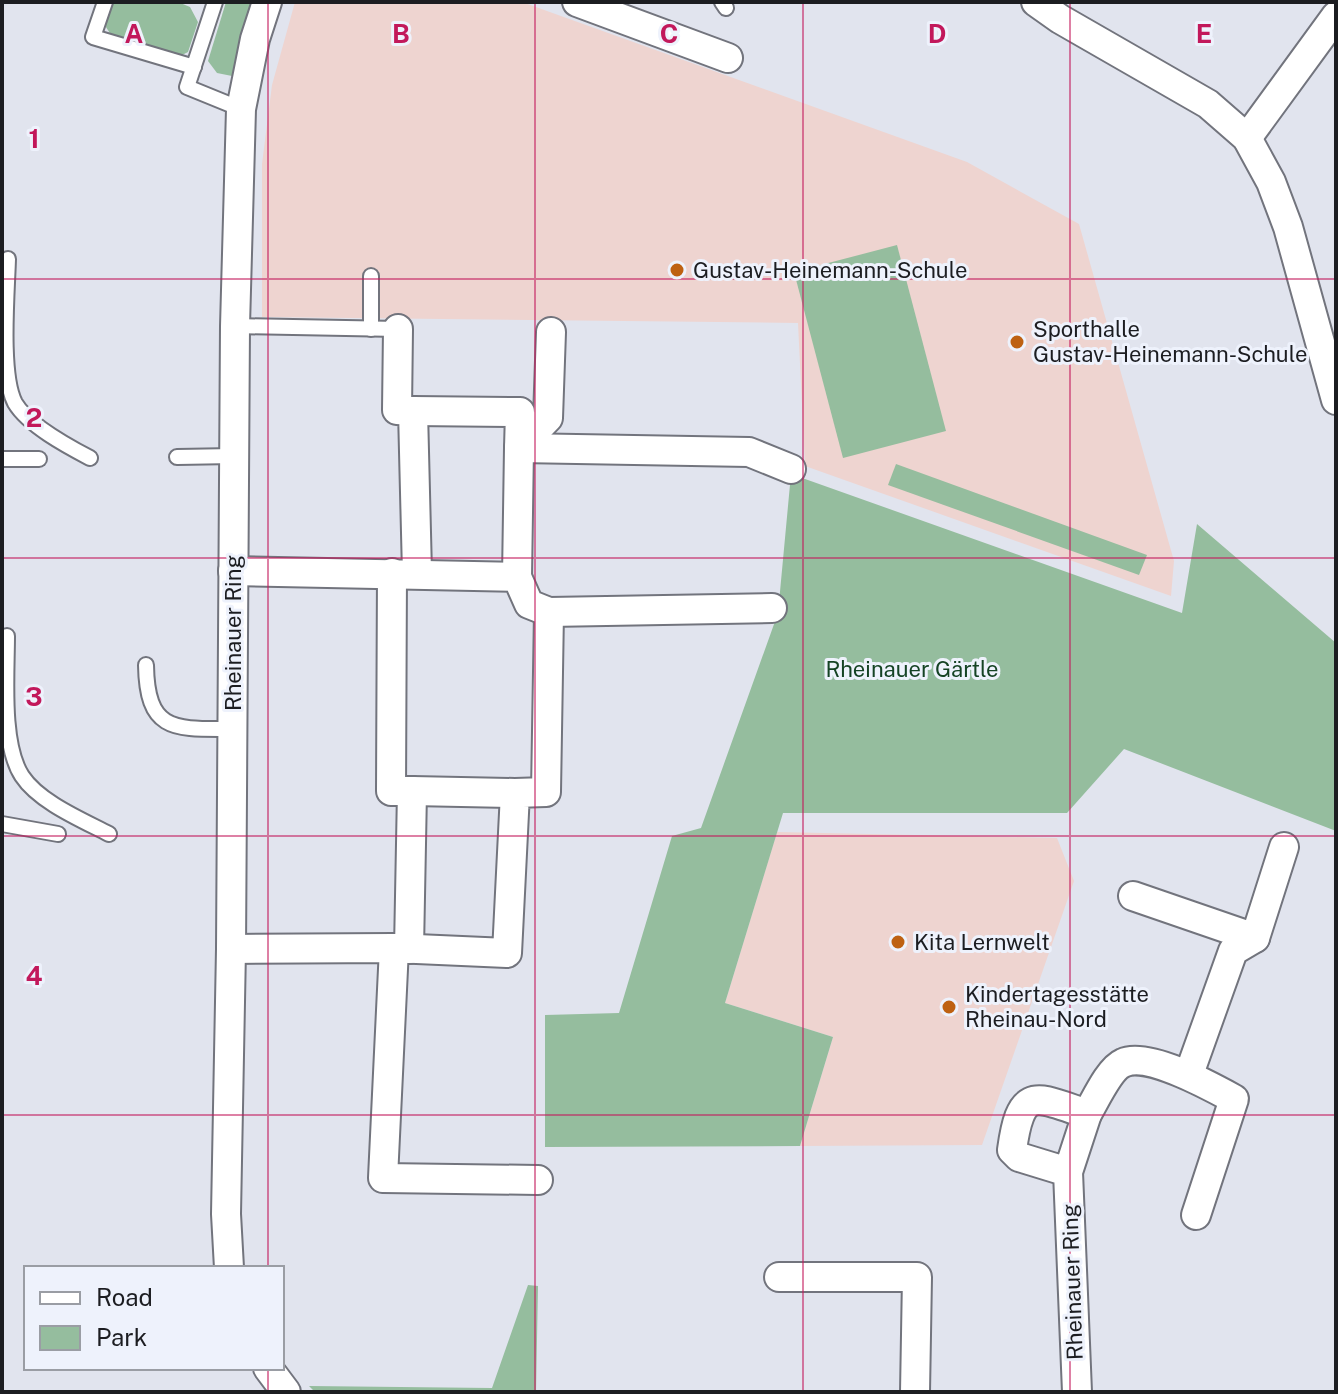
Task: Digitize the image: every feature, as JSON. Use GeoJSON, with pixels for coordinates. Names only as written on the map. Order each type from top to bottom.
{"type":"FeatureCollection","features":[{"type":"Feature","properties":{"kind":"street","name":"Rheinauer Ring"},"geometry":{"type":"LineString","coordinates":[[229,1266],[226,1214],[235,326],[241,109],[255,39],[267,2]]}},
{"type":"Feature","properties":{"kind":"street"},"geometry":{"type":"LineString","coordinates":[[577,2],[728,58]]}},
{"type":"Feature","properties":{"kind":"street"},"geometry":{"type":"LineString","coordinates":[[1036,2],[1066,11],[1208,104],[1247,138],[1271,182],[1288,227],[1336,400]]}},
{"type":"Feature","properties":{"kind":"street"},"geometry":{"type":"LineString","coordinates":[[1247,138],[1336,16]]}},
{"type":"Feature","properties":{"kind":"street"},"geometry":{"type":"LineString","coordinates":[[384,329],[397,410],[520,412],[517,577],[529,604],[549,612],[772,608]]}},
{"type":"Feature","properties":{"kind":"street"},"geometry":{"type":"LineString","coordinates":[[519,448],[548,418],[551,332]]}},
{"type":"Feature","properties":{"kind":"street"},"geometry":{"type":"LineString","coordinates":[[413,411],[391,791],[546,792],[549,612]]}},
{"type":"Feature","properties":{"kind":"street"},"geometry":{"type":"LineString","coordinates":[[519,448],[749,452],[791,469]]}},
{"type":"Feature","properties":{"kind":"street"},"geometry":{"type":"LineString","coordinates":[[233,571],[517,577]]}},
{"type":"Feature","properties":{"kind":"street"},"geometry":{"type":"LineString","coordinates":[[412,791],[383,1178],[538,1180]]}},
{"type":"Feature","properties":{"kind":"street"},"geometry":{"type":"LineString","coordinates":[[231,949],[402,948],[507,953],[515,793]]}},
{"type":"Feature","properties":{"kind":"street"},"geometry":{"type":"LineString","coordinates":[[1189,1074],[1233,951],[1255,938],[1284,847]]}},
{"type":"Feature","properties":{"kind":"street"},"geometry":{"type":"LineString","coordinates":[[1133,896],[1255,938]]}},
{"type":"Feature","properties":{"kind":"street","name":"Rheinauer Ring"},"geometry":{"type":"LineString","coordinates":[[1077,1392],[1068,1172],[1087,1114],[1115,1069],[1123,1063],[1135,1060],[1189,1074],[1234,1099],[1196,1215]]}},
{"type":"Feature","properties":{"kind":"street","name":"Rheinauer Ring"},"geometry":{"type":"LineString","coordinates":[[1068,1172],[1019,1157],[1012,1150],[1025,1105],[1033,1099],[1041,1099],[1087,1114]]}},
{"type":"Feature","properties":{"kind":"street"},"geometry":{"type":"LineString","coordinates":[[779,1277],[917,1277],[915,1392]]}},
{"type":"Feature","properties":{"kind":"street"},"geometry":{"type":"LineString","coordinates":[[270,1370],[286,1392]]}},
{"type":"Feature","properties":{"kind":"lane"},"geometry":{"type":"LineString","coordinates":[[105,2],[93,37],[194,67]]}},
{"type":"Feature","properties":{"kind":"lane"},"geometry":{"type":"LineString","coordinates":[[215,2],[187,87],[241,109]]}},
{"type":"Feature","properties":{"kind":"lane"},"geometry":{"type":"LineString","coordinates":[[8,259],[6,367],[15,402],[48,436],[90,458]]}},
{"type":"Feature","properties":{"kind":"lane"},"geometry":{"type":"LineString","coordinates":[[235,326],[384,329],[371,276]]}},
{"type":"Feature","properties":{"kind":"lane"},"geometry":{"type":"LineString","coordinates":[[177,457],[234,456]]}},
{"type":"Feature","properties":{"kind":"lane"},"geometry":{"type":"LineString","coordinates":[[2,459],[39,459]]}},
{"type":"Feature","properties":{"kind":"lane"},"geometry":{"type":"LineString","coordinates":[[7,636],[9,738],[22,776],[53,805],[109,834]]}},
{"type":"Feature","properties":{"kind":"lane"},"geometry":{"type":"LineString","coordinates":[[146,665],[148,701],[155,712],[170,724],[192,729],[233,729]]}},
{"type":"Feature","properties":{"kind":"lane"},"geometry":{"type":"LineString","coordinates":[[2,824],[58,834]]}},
{"type":"Feature","properties":{"kind":"shaded area","name":"Gustav-Heinemann-Schule"},"geometry":{"type":"Polygon","coordinates":[[[295,2],[522,2],[967,162],[1079,224],[1174,561],[1171,596],[805,466],[798,323],[262,317],[262,164],[272,85],[295,2]]]}},
{"type":"Feature","properties":{"kind":"shaded area","name":"Kita Lernwelt"},"geometry":{"type":"Polygon","coordinates":[[[777,832],[1057,838],[1074,881],[982,1145],[800,1146],[833,1037],[725,1003],[777,832]]]}},
{"type":"Feature","properties":{"kind":"green space"},"geometry":{"type":"Polygon","coordinates":[[[112,2],[178,2],[190,7],[198,22],[188,52],[174,59],[113,38],[104,24],[112,2]]]}},
{"type":"Feature","properties":{"kind":"green space"},"geometry":{"type":"Polygon","coordinates":[[[226,2],[254,2],[232,76],[217,73],[208,61],[226,2]]]}},
{"type":"Feature","properties":{"kind":"green space"},"geometry":{"type":"Polygon","coordinates":[[[897,245],[946,431],[843,458],[794,272],[897,245]]]}},
{"type":"Feature","properties":{"kind":"green space"},"geometry":{"type":"Polygon","coordinates":[[[896,464],[1147,555],[1139,575],[888,485],[896,464]]]}},
{"type":"Feature","properties":{"kind":"green space","name":"Rheinauer Gärtle"},"geometry":{"type":"Polygon","coordinates":[[[791,474],[1182,613],[1197,524],[1336,643],[1336,831],[1124,749],[1067,813],[783,813],[725,1003],[833,1037],[800,1146],[545,1147],[545,1015],[619,1013],[672,836],[701,828],[778,613],[791,474]]]}},
{"type":"Feature","properties":{"kind":"green space"},"geometry":{"type":"Polygon","coordinates":[[[528,1285],[538,1286],[536,1392],[315,1392],[309,1386],[492,1388],[528,1285]]]}},
{"type":"Feature","properties":{"kind":"place","name":"Gustav-Heinemann-Schule"},"geometry":{"type":"Point","coordinates":[677,270]}},
{"type":"Feature","properties":{"kind":"place","name":"Sporthalle Gustav-Heinemann-Schule"},"geometry":{"type":"Point","coordinates":[1017,342]}},
{"type":"Feature","properties":{"kind":"place","name":"Kita Lernwelt"},"geometry":{"type":"Point","coordinates":[898,942]}},
{"type":"Feature","properties":{"kind":"place","name":"Kindertagesstätte Rheinau-Nord"},"geometry":{"type":"Point","coordinates":[949,1007]}}]}
